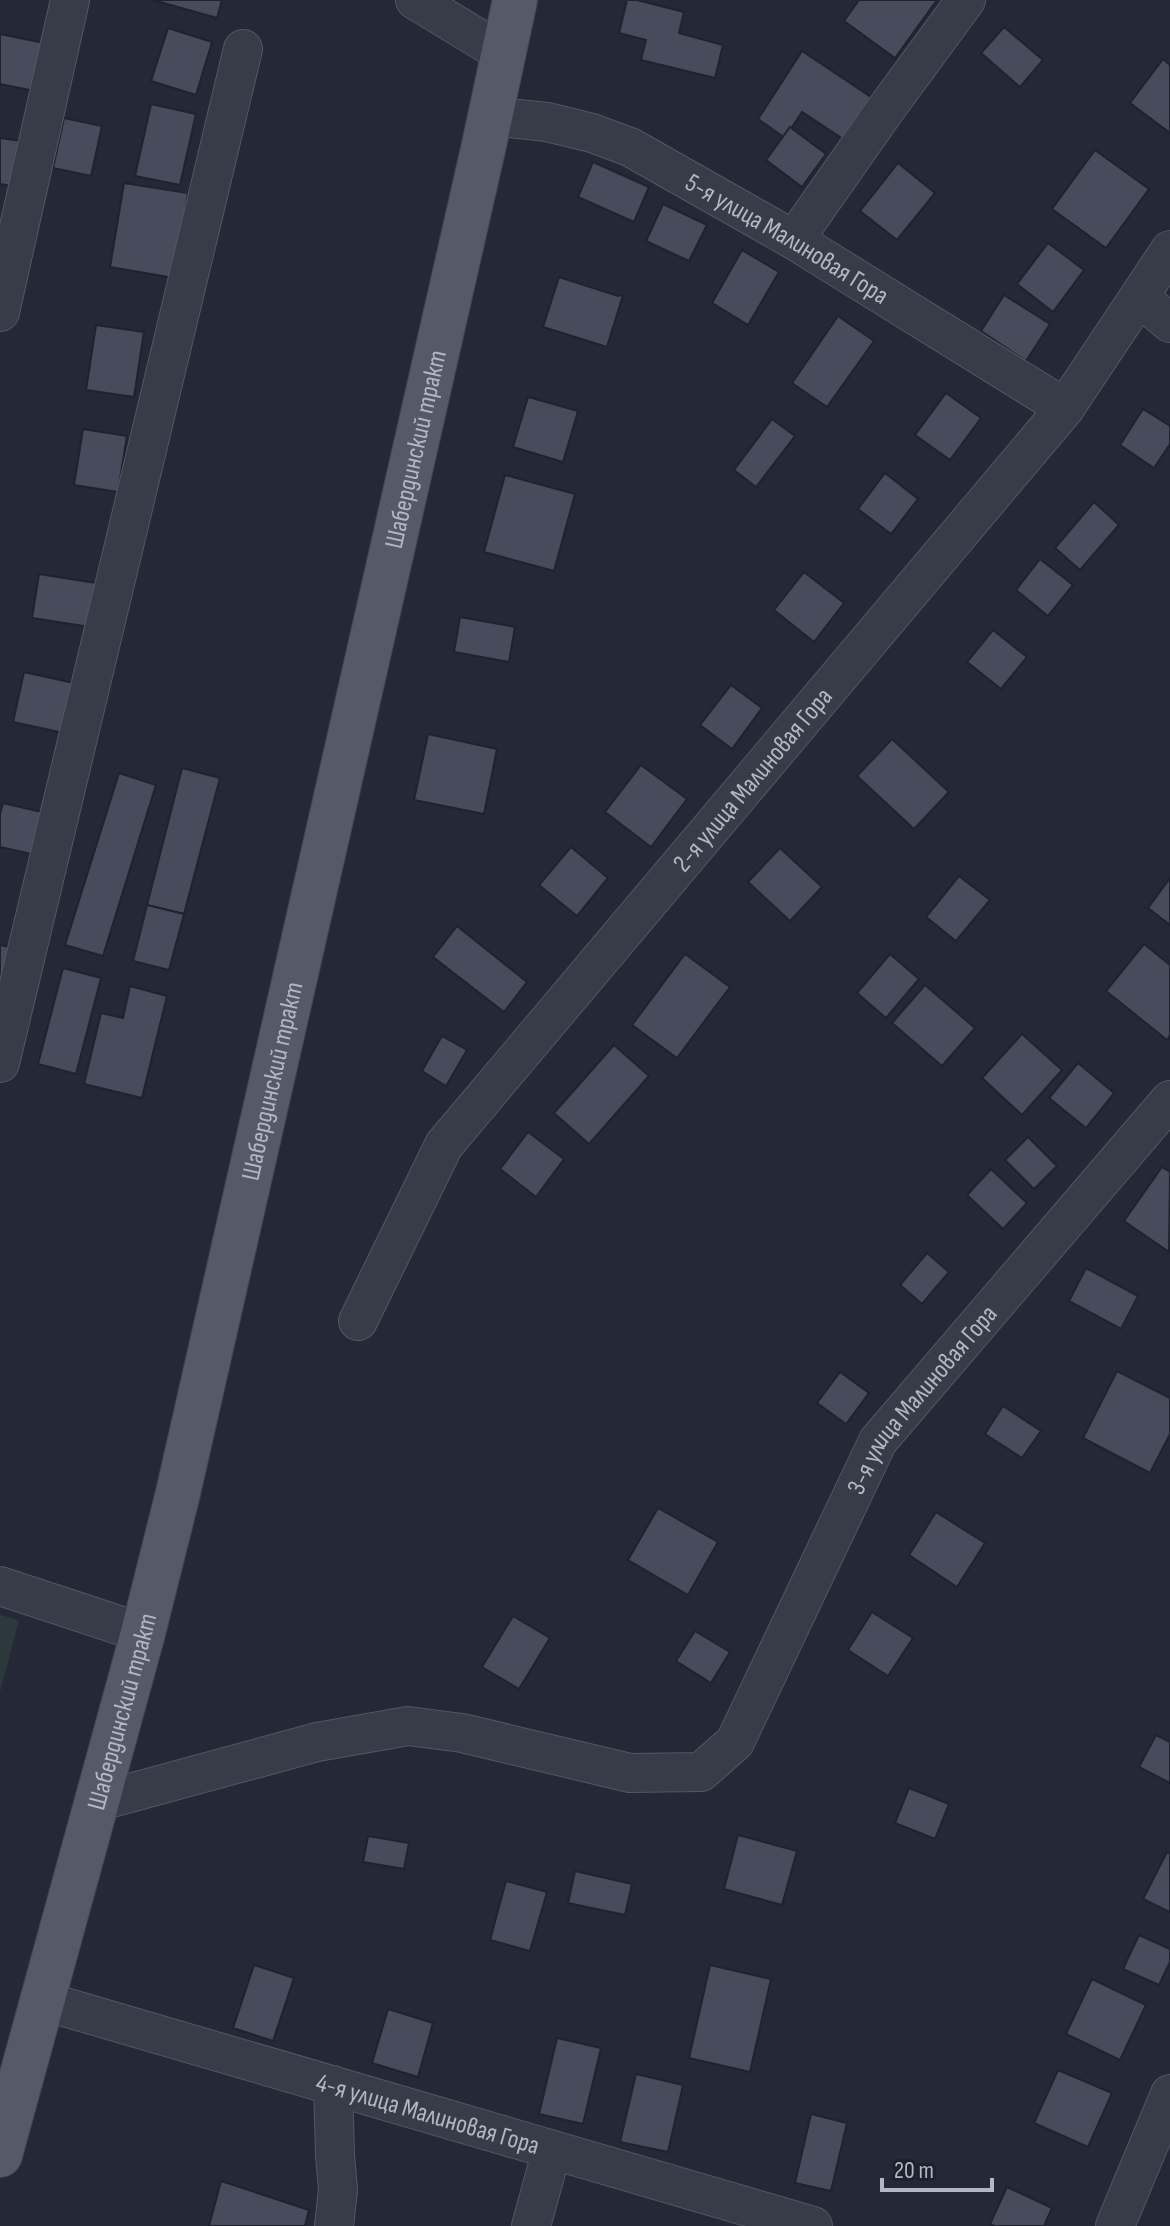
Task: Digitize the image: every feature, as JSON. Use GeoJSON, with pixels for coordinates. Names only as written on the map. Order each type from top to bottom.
{"type":"FeatureCollection","features":[{"type":"Feature","properties":{"kind":"main road","name":"Шабердинский тракт"},"geometry":{"type":"LineString","coordinates":[[0,2155],[143,1633],[186,1462],[515,0]]}},
{"type":"Feature","properties":{"kind":"street"},"geometry":{"type":"LineString","coordinates":[[0,312],[70,0]]}},
{"type":"Feature","properties":{"kind":"street"},"geometry":{"type":"LineString","coordinates":[[415,0],[504,54]]}},
{"type":"Feature","properties":{"kind":"street"},"geometry":{"type":"LineString","coordinates":[[794,240],[966,0]]}},
{"type":"Feature","properties":{"kind":"street"},"geometry":{"type":"LineString","coordinates":[[0,1063],[243,49]]}},
{"type":"Feature","properties":{"kind":"street","name":"5-я улица Малиновая Гора"},"geometry":{"type":"LineString","coordinates":[[490,116],[547,122],[592,133],[630,147],[794,240],[1065,408]]}},
{"type":"Feature","properties":{"kind":"street","name":"2-я улица Малиновая Гора"},"geometry":{"type":"LineString","coordinates":[[358,1321],[444,1145],[1065,408],[1170,250]]}},
{"type":"Feature","properties":{"kind":"street"},"geometry":{"type":"LineString","coordinates":[[1140,298],[1170,323]]}},
{"type":"Feature","properties":{"kind":"street","name":"3-я улица Малиновая Гора"},"geometry":{"type":"LineString","coordinates":[[97,1802],[317,1742],[408,1726],[462,1733],[630,1773],[701,1772],[735,1742],[878,1441],[1170,1100]]}},
{"type":"Feature","properties":{"kind":"street"},"geometry":{"type":"LineString","coordinates":[[0,1586],[143,1633]]}},
{"type":"Feature","properties":{"kind":"street","name":"4-я улица Малиновая Гора"},"geometry":{"type":"LineString","coordinates":[[44,2001],[813,2226]]}},
{"type":"Feature","properties":{"kind":"street"},"geometry":{"type":"LineString","coordinates":[[333,2085],[338,2190],[334,2226]]}},
{"type":"Feature","properties":{"kind":"street"},"geometry":{"type":"LineString","coordinates":[[1115,2226],[1170,2094]]}},
{"type":"Feature","properties":{"kind":"street"},"geometry":{"type":"LineString","coordinates":[[531,2226],[552,2150]]}},
{"type":"Feature","properties":{"kind":"shaded area"},"geometry":{"type":"Polygon","coordinates":[[[0,1615],[19,1620],[0,1692],[0,1615]]]}},
{"type":"Feature","properties":{"kind":"building"},"geometry":{"type":"Polygon","coordinates":[[[153,0],[222,0],[217,18],[153,0]]]}},
{"type":"Feature","properties":{"kind":"building"},"geometry":{"type":"Polygon","coordinates":[[[627,0],[684,12],[679,33],[723,45],[715,78],[641,60],[646,40],[619,33],[627,0]]]}},
{"type":"Feature","properties":{"kind":"building"},"geometry":{"type":"Polygon","coordinates":[[[859,0],[937,0],[895,58],[844,21],[859,0]]]}},
{"type":"Feature","properties":{"kind":"building"},"geometry":{"type":"Polygon","coordinates":[[[1004,27],[1043,60],[1020,87],[981,53],[1004,27]]]}},
{"type":"Feature","properties":{"kind":"building"},"geometry":{"type":"Polygon","coordinates":[[[168,28],[212,42],[196,95],[151,81],[168,28]]]}},
{"type":"Feature","properties":{"kind":"building"},"geometry":{"type":"Polygon","coordinates":[[[0,34],[44,43],[35,91],[0,84],[0,34]]]}},
{"type":"Feature","properties":{"kind":"building"},"geometry":{"type":"Polygon","coordinates":[[[802,51],[871,97],[843,139],[802,112],[785,138],[758,119],[802,51]]]}},
{"type":"Feature","properties":{"kind":"building"},"geometry":{"type":"Polygon","coordinates":[[[1163,59],[1170,65],[1170,133],[1130,103],[1163,59]]]}},
{"type":"Feature","properties":{"kind":"building"},"geometry":{"type":"Polygon","coordinates":[[[151,104],[196,114],[180,185],[135,176],[151,104]]]}},
{"type":"Feature","properties":{"kind":"building"},"geometry":{"type":"Polygon","coordinates":[[[64,118],[102,126],[91,176],[53,168],[64,118]]]}},
{"type":"Feature","properties":{"kind":"building"},"geometry":{"type":"Polygon","coordinates":[[[790,127],[826,154],[802,187],[766,160],[790,127]]]}},
{"type":"Feature","properties":{"kind":"building"},"geometry":{"type":"Polygon","coordinates":[[[0,138],[21,141],[12,186],[0,184],[0,138]]]}},
{"type":"Feature","properties":{"kind":"building"},"geometry":{"type":"Polygon","coordinates":[[[1095,150],[1149,189],[1106,248],[1052,209],[1095,150]]]}},
{"type":"Feature","properties":{"kind":"building"},"geometry":{"type":"Polygon","coordinates":[[[593,162],[649,187],[634,222],[578,197],[593,162]]]}},
{"type":"Feature","properties":{"kind":"building"},"geometry":{"type":"Polygon","coordinates":[[[898,163],[935,193],[897,240],[860,211],[898,163]]]}},
{"type":"Feature","properties":{"kind":"building"},"geometry":{"type":"Polygon","coordinates":[[[124,183],[188,193],[174,278],[110,267],[124,183]]]}},
{"type":"Feature","properties":{"kind":"building"},"geometry":{"type":"Polygon","coordinates":[[[663,204],[707,225],[689,261],[646,241],[663,204]]]}},
{"type":"Feature","properties":{"kind":"building"},"geometry":{"type":"Polygon","coordinates":[[[1048,243],[1084,270],[1053,312],[1017,284],[1048,243]]]}},
{"type":"Feature","properties":{"kind":"building"},"geometry":{"type":"Polygon","coordinates":[[[742,250],[779,272],[748,325],[712,303],[742,250]]]}},
{"type":"Feature","properties":{"kind":"building"},"geometry":{"type":"Polygon","coordinates":[[[559,277],[623,295],[607,347],[543,327],[559,277]]]}},
{"type":"Feature","properties":{"kind":"building"},"geometry":{"type":"Polygon","coordinates":[[[1004,295],[1050,324],[1026,361],[981,331],[1004,295]]]}},
{"type":"Feature","properties":{"kind":"building"},"geometry":{"type":"Polygon","coordinates":[[[838,316],[874,341],[827,407],[792,383],[838,316]]]}},
{"type":"Feature","properties":{"kind":"building"},"geometry":{"type":"Polygon","coordinates":[[[96,325],[144,332],[134,397],[86,390],[96,325]]]}},
{"type":"Feature","properties":{"kind":"building"},"geometry":{"type":"Polygon","coordinates":[[[946,393],[981,418],[950,460],[915,435],[946,393]]]}},
{"type":"Feature","properties":{"kind":"building"},"geometry":{"type":"Polygon","coordinates":[[[528,397],[578,411],[563,462],[513,447],[528,397]]]}},
{"type":"Feature","properties":{"kind":"building"},"geometry":{"type":"Polygon","coordinates":[[[1143,409],[1170,426],[1170,444],[1154,468],[1120,445],[1143,409]]]}},
{"type":"Feature","properties":{"kind":"building"},"geometry":{"type":"Polygon","coordinates":[[[772,419],[795,436],[756,487],[734,470],[772,419]]]}},
{"type":"Feature","properties":{"kind":"building"},"geometry":{"type":"Polygon","coordinates":[[[83,429],[127,436],[118,492],[74,485],[83,429]]]}},
{"type":"Feature","properties":{"kind":"building"},"geometry":{"type":"Polygon","coordinates":[[[885,473],[918,499],[891,534],[858,509],[885,473]]]}},
{"type":"Feature","properties":{"kind":"building"},"geometry":{"type":"Polygon","coordinates":[[[505,475],[575,494],[554,571],[484,552],[505,475]]]}},
{"type":"Feature","properties":{"kind":"building"},"geometry":{"type":"Polygon","coordinates":[[[1094,502],[1119,525],[1080,570],[1055,548],[1094,502]]]}},
{"type":"Feature","properties":{"kind":"building"},"geometry":{"type":"Polygon","coordinates":[[[1040,559],[1073,585],[1048,616],[1016,590],[1040,559]]]}},
{"type":"Feature","properties":{"kind":"building"},"geometry":{"type":"Polygon","coordinates":[[[804,572],[844,603],[814,642],[774,610],[804,572]]]}},
{"type":"Feature","properties":{"kind":"building"},"geometry":{"type":"Polygon","coordinates":[[[39,574],[96,583],[90,627],[32,618],[39,574]]]}},
{"type":"Feature","properties":{"kind":"building"},"geometry":{"type":"Polygon","coordinates":[[[460,617],[515,627],[509,662],[454,652],[460,617]]]}},
{"type":"Feature","properties":{"kind":"building"},"geometry":{"type":"Polygon","coordinates":[[[993,630],[1027,657],[1001,689],[967,662],[993,630]]]}},
{"type":"Feature","properties":{"kind":"building"},"geometry":{"type":"Polygon","coordinates":[[[24,672],[78,684],[68,734],[13,722],[24,672]]]}},
{"type":"Feature","properties":{"kind":"building"},"geometry":{"type":"Polygon","coordinates":[[[731,685],[762,708],[732,749],[700,725],[731,685]]]}},
{"type":"Feature","properties":{"kind":"building"},"geometry":{"type":"Polygon","coordinates":[[[428,734],[497,749],[484,814],[414,800],[428,734]]]}},
{"type":"Feature","properties":{"kind":"building"},"geometry":{"type":"Polygon","coordinates":[[[892,739],[949,792],[914,829],[857,776],[892,739]]]}},
{"type":"Feature","properties":{"kind":"building"},"geometry":{"type":"Polygon","coordinates":[[[641,765],[687,799],[651,847],[605,812],[641,765]]]}},
{"type":"Feature","properties":{"kind":"building"},"geometry":{"type":"Polygon","coordinates":[[[182,768],[220,778],[184,914],[147,905],[182,768]]]}},
{"type":"Feature","properties":{"kind":"building"},"geometry":{"type":"Polygon","coordinates":[[[119,773],[156,785],[103,956],[65,945],[119,773]]]}},
{"type":"Feature","properties":{"kind":"building"},"geometry":{"type":"Polygon","coordinates":[[[3,803],[46,813],[36,855],[0,847],[3,803]]]}},
{"type":"Feature","properties":{"kind":"building"},"geometry":{"type":"Polygon","coordinates":[[[571,847],[608,878],[577,916],[539,885],[571,847]]]}},
{"type":"Feature","properties":{"kind":"building"},"geometry":{"type":"Polygon","coordinates":[[[780,848],[822,887],[790,921],[748,882],[780,848]]]}},
{"type":"Feature","properties":{"kind":"building"},"geometry":{"type":"Polygon","coordinates":[[[959,876],[990,900],[956,941],[926,917],[959,876]]]}},
{"type":"Feature","properties":{"kind":"building"},"geometry":{"type":"Polygon","coordinates":[[[1170,878],[1170,925],[1148,908],[1170,878]]]}},
{"type":"Feature","properties":{"kind":"building"},"geometry":{"type":"Polygon","coordinates":[[[147,905],[184,914],[169,970],[133,961],[147,905]]]}},
{"type":"Feature","properties":{"kind":"building"},"geometry":{"type":"Polygon","coordinates":[[[457,926],[527,982],[504,1012],[433,957],[457,926]]]}},
{"type":"Feature","properties":{"kind":"building"},"geometry":{"type":"Polygon","coordinates":[[[1144,944],[1170,965],[1170,1035],[1167,1040],[1106,991],[1144,944]]]}},
{"type":"Feature","properties":{"kind":"building"},"geometry":{"type":"Polygon","coordinates":[[[0,945],[9,947],[0,987],[0,945]]]}},
{"type":"Feature","properties":{"kind":"building"},"geometry":{"type":"Polygon","coordinates":[[[685,954],[730,987],[677,1058],[632,1025],[685,954]]]}},
{"type":"Feature","properties":{"kind":"building"},"geometry":{"type":"Polygon","coordinates":[[[890,954],[919,979],[886,1018],[857,993],[890,954]]]}},
{"type":"Feature","properties":{"kind":"building"},"geometry":{"type":"Polygon","coordinates":[[[63,968],[101,978],[76,1074],[38,1064],[63,968]]]}},
{"type":"Feature","properties":{"kind":"building"},"geometry":{"type":"Polygon","coordinates":[[[925,985],[975,1028],[942,1066],[892,1023],[925,985]]]}},
{"type":"Feature","properties":{"kind":"building"},"geometry":{"type":"Polygon","coordinates":[[[130,986],[167,996],[142,1098],[84,1084],[101,1013],[123,1018],[130,986]]]}},
{"type":"Feature","properties":{"kind":"building"},"geometry":{"type":"Polygon","coordinates":[[[1022,1034],[1062,1070],[1022,1115],[982,1078],[1022,1034]]]}},
{"type":"Feature","properties":{"kind":"building"},"geometry":{"type":"Polygon","coordinates":[[[442,1036],[467,1050],[446,1086],[422,1071],[442,1036]]]}},
{"type":"Feature","properties":{"kind":"building"},"geometry":{"type":"Polygon","coordinates":[[[614,1045],[649,1076],[589,1144],[554,1113],[614,1045]]]}},
{"type":"Feature","properties":{"kind":"building"},"geometry":{"type":"Polygon","coordinates":[[[1078,1063],[1114,1093],[1086,1128],[1049,1098],[1078,1063]]]}},
{"type":"Feature","properties":{"kind":"building"},"geometry":{"type":"Polygon","coordinates":[[[528,1132],[564,1159],[536,1197],[500,1169],[528,1132]]]}},
{"type":"Feature","properties":{"kind":"building"},"geometry":{"type":"Polygon","coordinates":[[[1028,1137],[1057,1166],[1034,1189],[1005,1160],[1028,1137]]]}},
{"type":"Feature","properties":{"kind":"building"},"geometry":{"type":"Polygon","coordinates":[[[1162,1167],[1170,1172],[1169,1252],[1124,1221],[1162,1167]]]}},
{"type":"Feature","properties":{"kind":"building"},"geometry":{"type":"Polygon","coordinates":[[[991,1169],[1027,1203],[1003,1229],[967,1195],[991,1169]]]}},
{"type":"Feature","properties":{"kind":"building"},"geometry":{"type":"Polygon","coordinates":[[[927,1253],[949,1272],[922,1304],[900,1285],[927,1253]]]}},
{"type":"Feature","properties":{"kind":"building"},"geometry":{"type":"Polygon","coordinates":[[[1086,1268],[1138,1296],[1121,1329],[1069,1301],[1086,1268]]]}},
{"type":"Feature","properties":{"kind":"building"},"geometry":{"type":"Polygon","coordinates":[[[1117,1371],[1170,1398],[1170,1434],[1150,1473],[1083,1438],[1117,1371]]]}},
{"type":"Feature","properties":{"kind":"building"},"geometry":{"type":"Polygon","coordinates":[[[840,1372],[869,1393],[846,1424],[817,1403],[840,1372]]]}},
{"type":"Feature","properties":{"kind":"building"},"geometry":{"type":"Polygon","coordinates":[[[1003,1406],[1041,1431],[1022,1458],[985,1434],[1003,1406]]]}},
{"type":"Feature","properties":{"kind":"building"},"geometry":{"type":"Polygon","coordinates":[[[658,1508],[718,1542],[688,1595],[628,1560],[658,1508]]]}},
{"type":"Feature","properties":{"kind":"building"},"geometry":{"type":"Polygon","coordinates":[[[936,1512],[985,1543],[957,1587],[909,1555],[936,1512]]]}},
{"type":"Feature","properties":{"kind":"building"},"geometry":{"type":"Polygon","coordinates":[[[872,1612],[913,1638],[888,1676],[848,1650],[872,1612]]]}},
{"type":"Feature","properties":{"kind":"building"},"geometry":{"type":"Polygon","coordinates":[[[513,1616],[550,1638],[519,1689],[482,1667],[513,1616]]]}},
{"type":"Feature","properties":{"kind":"building"},"geometry":{"type":"Polygon","coordinates":[[[695,1631],[730,1652],[711,1683],[676,1661],[695,1631]]]}},
{"type":"Feature","properties":{"kind":"building"},"geometry":{"type":"Polygon","coordinates":[[[1156,1735],[1170,1742],[1170,1783],[1139,1767],[1156,1735]]]}},
{"type":"Feature","properties":{"kind":"building"},"geometry":{"type":"Polygon","coordinates":[[[909,1788],[949,1804],[935,1839],[895,1823],[909,1788]]]}},
{"type":"Feature","properties":{"kind":"building"},"geometry":{"type":"Polygon","coordinates":[[[738,1835],[797,1851],[782,1905],[724,1889],[738,1835]]]}},
{"type":"Feature","properties":{"kind":"building"},"geometry":{"type":"Polygon","coordinates":[[[368,1836],[409,1843],[404,1869],[363,1862],[368,1836]]]}},
{"type":"Feature","properties":{"kind":"building"},"geometry":{"type":"Polygon","coordinates":[[[1167,1852],[1170,1854],[1170,1912],[1143,1899],[1167,1852]]]}},
{"type":"Feature","properties":{"kind":"building"},"geometry":{"type":"Polygon","coordinates":[[[575,1871],[632,1884],[625,1915],[568,1903],[575,1871]]]}},
{"type":"Feature","properties":{"kind":"building"},"geometry":{"type":"Polygon","coordinates":[[[506,1881],[547,1892],[530,1951],[490,1940],[506,1881]]]}},
{"type":"Feature","properties":{"kind":"building"},"geometry":{"type":"Polygon","coordinates":[[[1139,1935],[1170,1949],[1170,1962],[1159,1985],[1123,1969],[1139,1935]]]}},
{"type":"Feature","properties":{"kind":"building"},"geometry":{"type":"Polygon","coordinates":[[[254,1965],[294,1978],[273,2041],[233,2028],[254,1965]]]}},
{"type":"Feature","properties":{"kind":"building"},"geometry":{"type":"Polygon","coordinates":[[[710,1965],[771,1979],[750,2072],[689,2058],[710,1965]]]}},
{"type":"Feature","properties":{"kind":"building"},"geometry":{"type":"Polygon","coordinates":[[[1092,1979],[1146,2005],[1120,2060],[1066,2034],[1092,1979]]]}},
{"type":"Feature","properties":{"kind":"building"},"geometry":{"type":"Polygon","coordinates":[[[388,2009],[433,2023],[418,2077],[372,2063],[388,2009]]]}},
{"type":"Feature","properties":{"kind":"building"},"geometry":{"type":"Polygon","coordinates":[[[557,2038],[601,2048],[583,2124],[539,2114],[557,2038]]]}},
{"type":"Feature","properties":{"kind":"building"},"geometry":{"type":"Polygon","coordinates":[[[1058,2070],[1112,2093],[1088,2147],[1034,2123],[1058,2070]]]}},
{"type":"Feature","properties":{"kind":"building"},"geometry":{"type":"Polygon","coordinates":[[[636,2074],[683,2085],[668,2152],[620,2142],[636,2074]]]}},
{"type":"Feature","properties":{"kind":"building"},"geometry":{"type":"Polygon","coordinates":[[[811,2114],[847,2123],[831,2191],[795,2183],[811,2114]]]}},
{"type":"Feature","properties":{"kind":"building"},"geometry":{"type":"Polygon","coordinates":[[[221,2181],[309,2210],[305,2226],[209,2226],[221,2181]]]}},
{"type":"Feature","properties":{"kind":"building"},"geometry":{"type":"Polygon","coordinates":[[[1007,2187],[1052,2208],[1044,2226],[990,2224],[1007,2187]]]}}]}
